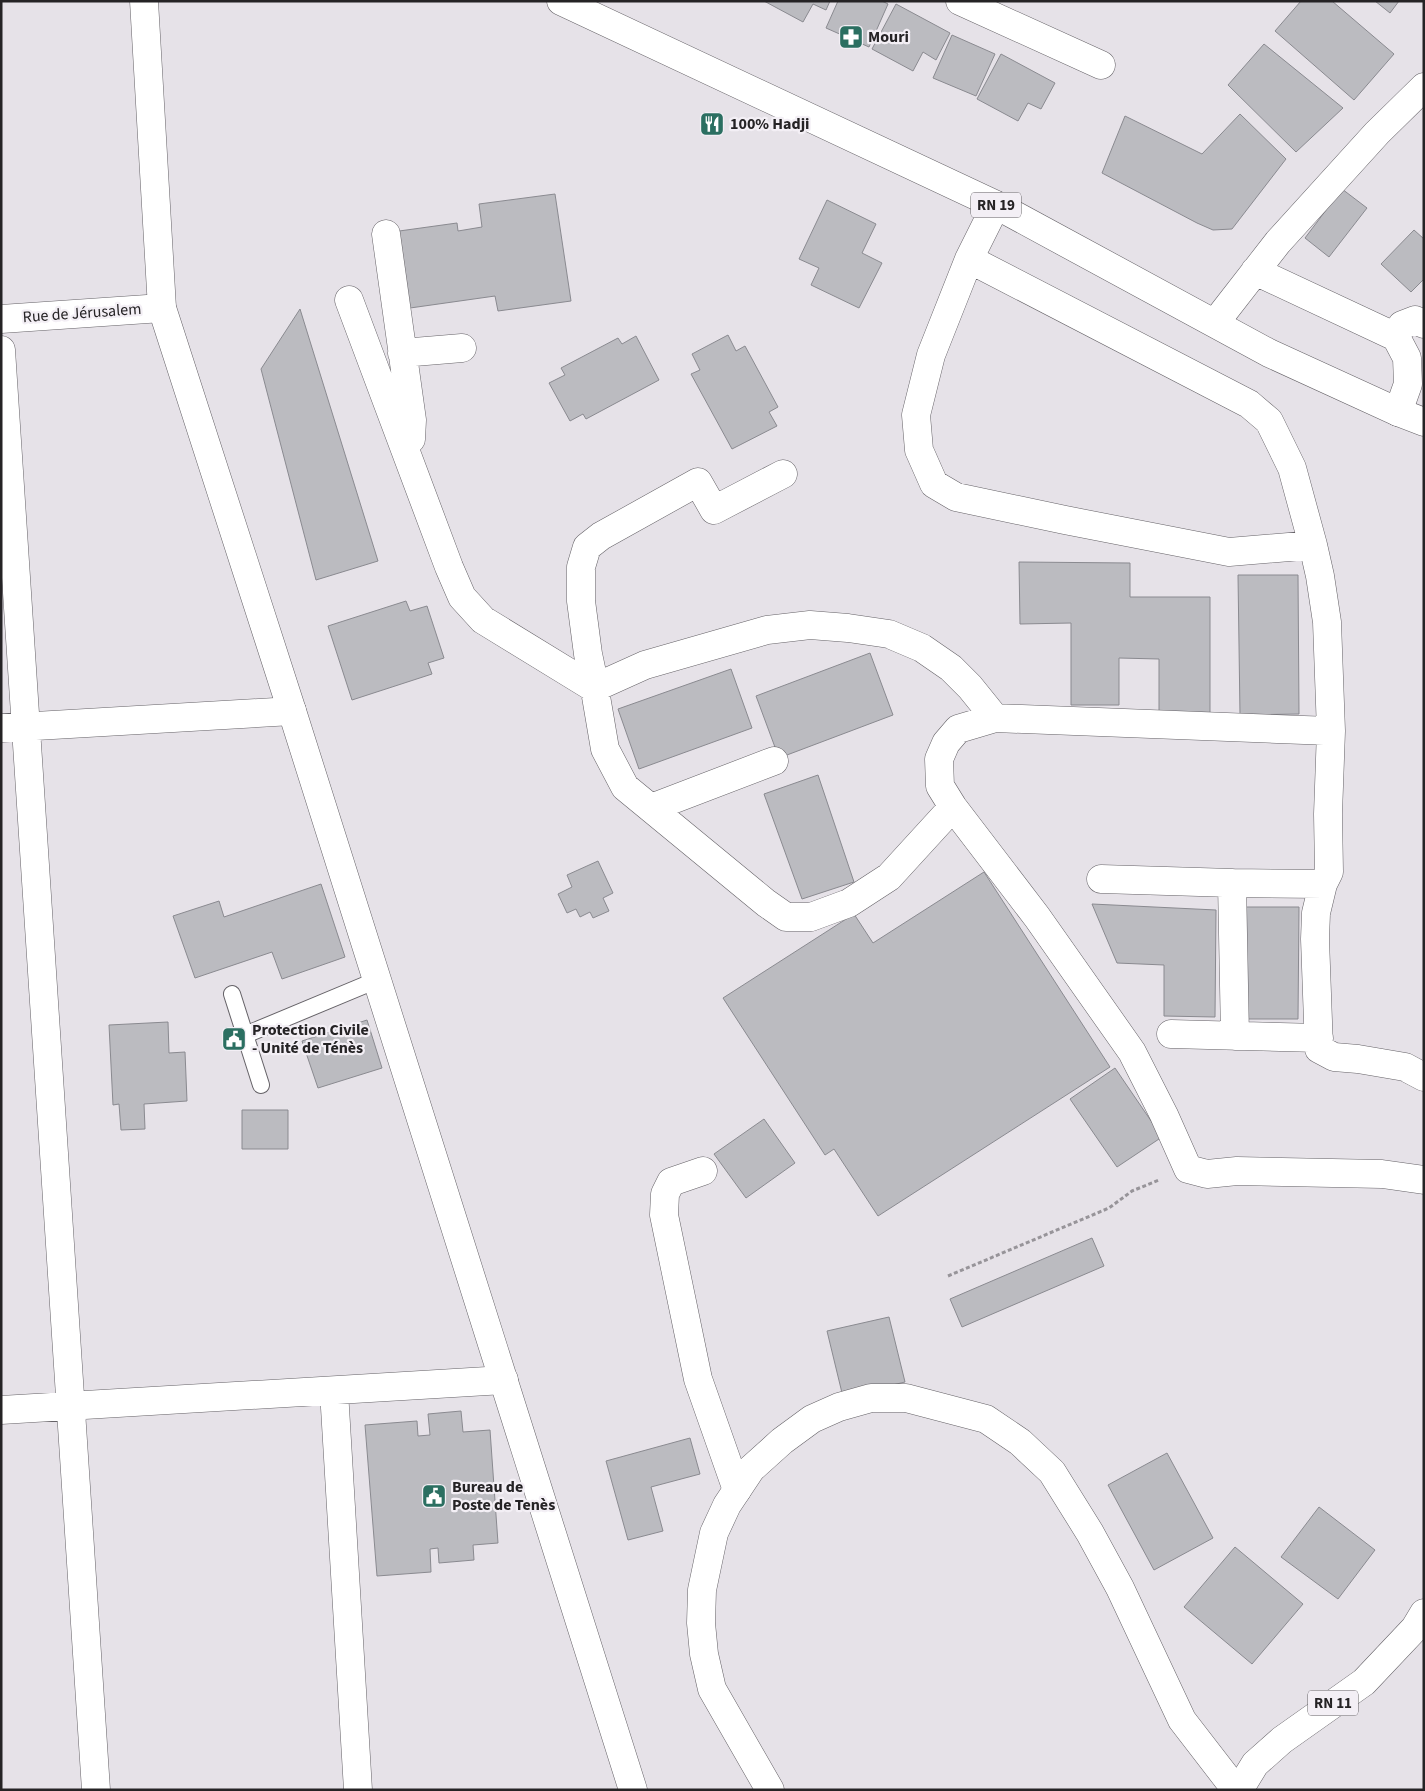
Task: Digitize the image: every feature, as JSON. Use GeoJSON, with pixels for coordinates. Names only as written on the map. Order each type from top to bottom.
{"type":"FeatureCollection","features":[{"type":"Feature","properties":{"kind":"street"},"geometry":{"type":"LineString","coordinates":[[144,1],[162,308],[292,711],[633,1790]]}},
{"type":"Feature","properties":{"kind":"street","name":"RN 19"},"geometry":{"type":"LineString","coordinates":[[561,1],[996,205],[1269,353],[1424,422]]}},
{"type":"Feature","properties":{"kind":"street"},"geometry":{"type":"LineString","coordinates":[[960,1],[1101,65]]}},
{"type":"Feature","properties":{"kind":"street"},"geometry":{"type":"LineString","coordinates":[[1215,323],[1278,242],[1377,133],[1424,87]]}},
{"type":"Feature","properties":{"kind":"street"},"geometry":{"type":"LineString","coordinates":[[996,205],[969,259],[931,355],[916,415],[919,450],[934,484],[956,497],[1229,552],[1313,545]]}},
{"type":"Feature","properties":{"kind":"street"},"geometry":{"type":"LineString","coordinates":[[386,234],[412,420],[411,439],[403,446]]}},
{"type":"Feature","properties":{"kind":"street"},"geometry":{"type":"LineString","coordinates":[[969,259],[1249,404],[1269,421],[1292,468],[1313,545],[1327,622],[1332,731],[1328,814],[1328,872],[1316,913],[1315,940],[1319,1049],[1334,1057],[1405,1067],[1424,1077]]}},
{"type":"Feature","properties":{"kind":"street"},"geometry":{"type":"LineString","coordinates":[[1255,270],[1396,337],[1407,358],[1408,384],[1398,412]]}},
{"type":"Feature","properties":{"kind":"street"},"geometry":{"type":"LineString","coordinates":[[349,300],[462,597],[483,620],[594,688]]}},
{"type":"Feature","properties":{"kind":"street","name":"Rue de Jérusalem"},"geometry":{"type":"LineString","coordinates":[[1,319],[162,308]]}},
{"type":"Feature","properties":{"kind":"street"},"geometry":{"type":"LineString","coordinates":[[1396,337],[1402,325],[1415,320],[1424,324]]}},
{"type":"Feature","properties":{"kind":"street"},"geometry":{"type":"LineString","coordinates":[[402,353],[462,348]]}},
{"type":"Feature","properties":{"kind":"street"},"geometry":{"type":"LineString","coordinates":[[1,350],[14,727],[72,1406],[96,1790]]}},
{"type":"Feature","properties":{"kind":"street"},"geometry":{"type":"LineString","coordinates":[[783,474],[714,510],[698,482],[601,536],[587,547],[581,567],[581,601],[588,654],[605,749],[625,787],[766,903],[786,917],[811,917],[849,904],[872,890],[889,877],[953,808]]}},
{"type":"Feature","properties":{"kind":"street"},"geometry":{"type":"LineString","coordinates":[[594,688],[645,665],[767,630],[810,625],[890,634],[922,648],[950,668],[970,687],[995,718]]}},
{"type":"Feature","properties":{"kind":"street"},"geometry":{"type":"LineString","coordinates":[[14,727],[292,711]]}},
{"type":"Feature","properties":{"kind":"street"},"geometry":{"type":"LineString","coordinates":[[1332,731],[995,718],[958,729],[946,743],[939,759],[940,786],[953,808],[1037,916],[1132,1052],[1164,1114],[1188,1169],[1207,1174],[1237,1171],[1382,1174],[1424,1180]]}},
{"type":"Feature","properties":{"kind":"street"},"geometry":{"type":"LineString","coordinates":[[650,808],[774,761]]}},
{"type":"Feature","properties":{"kind":"street"},"geometry":{"type":"LineString","coordinates":[[1101,879],[1323,884]]}},
{"type":"Feature","properties":{"kind":"street"},"geometry":{"type":"LineString","coordinates":[[1232,883],[1235,1036]]}},
{"type":"Feature","properties":{"kind":"street"},"geometry":{"type":"LineString","coordinates":[[1171,1034],[1319,1038]]}},
{"type":"Feature","properties":{"kind":"street"},"geometry":{"type":"LineString","coordinates":[[703,1171],[671,1182],[665,1194],[664,1216],[698,1379],[737,1490]]}},
{"type":"Feature","properties":{"kind":"street"},"geometry":{"type":"LineString","coordinates":[[1,1410],[504,1380]]}},
{"type":"Feature","properties":{"kind":"street"},"geometry":{"type":"LineString","coordinates":[[334,1391],[358,1790]]}},
{"type":"Feature","properties":{"kind":"street"},"geometry":{"type":"LineString","coordinates":[[770,1790],[712,1689],[704,1654],[701,1606],[707,1560],[714,1533],[727,1505],[751,1469],[782,1441],[812,1419],[839,1407],[871,1398],[906,1398],[986,1419],[1020,1442],[1052,1472],[1090,1533],[1120,1588],[1182,1720],[1237,1790]]}},
{"type":"Feature","properties":{"kind":"street","name":"RN 11"},"geometry":{"type":"LineString","coordinates":[[1237,1790],[1254,1764],[1282,1740],[1364,1682],[1414,1628],[1424,1613]]}},
{"type":"Feature","properties":{"kind":"lane"},"geometry":{"type":"LineString","coordinates":[[245,1035],[377,980]]}},
{"type":"Feature","properties":{"kind":"lane"},"geometry":{"type":"LineString","coordinates":[[232,994],[261,1084]]}},
{"type":"Feature","properties":{"kind":"path"},"geometry":{"type":"LineString","coordinates":[[948,1276],[1108,1208],[1132,1191],[1188,1169]]}},
{"type":"Feature","properties":{"kind":"building"},"geometry":{"type":"Polygon","coordinates":[[[764,1],[830,1],[826,10],[813,4],[803,22],[764,1]]]}},
{"type":"Feature","properties":{"kind":"building"},"geometry":{"type":"Polygon","coordinates":[[[838,1],[882,1],[888,4],[869,47],[826,28],[838,1]]]}},
{"type":"Feature","properties":{"kind":"building"},"geometry":{"type":"Polygon","coordinates":[[[1301,1],[1332,1],[1394,54],[1354,100],[1275,31],[1301,1]]]}},
{"type":"Feature","properties":{"kind":"building"},"geometry":{"type":"Polygon","coordinates":[[[1375,1],[1399,1],[1390,13],[1375,1]]]}},
{"type":"Feature","properties":{"kind":"building"},"geometry":{"type":"Polygon","coordinates":[[[896,4],[950,33],[936,60],[923,52],[913,71],[872,49],[896,4]]]}},
{"type":"Feature","properties":{"kind":"building"},"geometry":{"type":"Polygon","coordinates":[[[952,35],[995,54],[976,96],[933,78],[952,35]]]}},
{"type":"Feature","properties":{"kind":"building"},"geometry":{"type":"Polygon","coordinates":[[[1264,44],[1343,108],[1296,152],[1228,85],[1264,44]]]}},
{"type":"Feature","properties":{"kind":"building"},"geometry":{"type":"Polygon","coordinates":[[[1001,54],[1055,83],[1041,109],[1028,103],[1018,121],[977,99],[1001,54]]]}},
{"type":"Feature","properties":{"kind":"building"},"geometry":{"type":"Polygon","coordinates":[[[1240,114],[1286,159],[1232,229],[1213,230],[1102,173],[1125,116],[1202,154],[1240,114]]]}},
{"type":"Feature","properties":{"kind":"building"},"geometry":{"type":"Polygon","coordinates":[[[1342,189],[1367,208],[1329,257],[1305,238],[1342,189]]]}},
{"type":"Feature","properties":{"kind":"building"},"geometry":{"type":"Polygon","coordinates":[[[555,194],[571,301],[498,311],[495,296],[403,309],[392,232],[457,223],[458,231],[482,227],[479,204],[555,194]]]}},
{"type":"Feature","properties":{"kind":"building"},"geometry":{"type":"Polygon","coordinates":[[[827,200],[876,224],[862,253],[882,263],[859,308],[811,285],[819,268],[799,259],[827,200]]]}},
{"type":"Feature","properties":{"kind":"building"},"geometry":{"type":"Polygon","coordinates":[[[1414,230],[1424,239],[1424,279],[1411,292],[1381,264],[1414,230]]]}},
{"type":"Feature","properties":{"kind":"building"},"geometry":{"type":"Polygon","coordinates":[[[300,309],[378,561],[316,580],[261,369],[300,309]]]}},
{"type":"Feature","properties":{"kind":"building"},"geometry":{"type":"Polygon","coordinates":[[[728,335],[736,351],[745,346],[778,407],[769,412],[777,426],[732,449],[691,374],[700,370],[692,354],[728,335]]]}},
{"type":"Feature","properties":{"kind":"building"},"geometry":{"type":"Polygon","coordinates":[[[636,336],[659,380],[586,419],[583,414],[570,421],[549,383],[565,375],[561,368],[618,338],[622,344],[636,336]]]}},
{"type":"Feature","properties":{"kind":"building"},"geometry":{"type":"Polygon","coordinates":[[[1019,562],[1130,563],[1130,597],[1210,597],[1210,717],[1159,717],[1159,659],[1119,658],[1119,705],[1071,705],[1071,623],[1020,624],[1019,562]]]}},
{"type":"Feature","properties":{"kind":"building"},"geometry":{"type":"Polygon","coordinates":[[[1238,575],[1298,575],[1299,714],[1240,715],[1238,575]]]}},
{"type":"Feature","properties":{"kind":"building"},"geometry":{"type":"Polygon","coordinates":[[[406,601],[410,611],[427,606],[444,658],[428,663],[432,674],[352,700],[328,626],[406,601]]]}},
{"type":"Feature","properties":{"kind":"building"},"geometry":{"type":"Polygon","coordinates":[[[870,653],[893,715],[779,758],[756,696],[870,653]]]}},
{"type":"Feature","properties":{"kind":"building"},"geometry":{"type":"Polygon","coordinates":[[[731,669],[752,728],[639,769],[618,709],[731,669]]]}},
{"type":"Feature","properties":{"kind":"building"},"geometry":{"type":"Polygon","coordinates":[[[818,775],[854,882],[802,899],[764,794],[818,775]]]}},
{"type":"Feature","properties":{"kind":"building"},"geometry":{"type":"Polygon","coordinates":[[[598,861],[613,893],[603,898],[609,911],[593,918],[590,912],[580,917],[576,909],[567,913],[558,894],[572,887],[567,875],[598,861]]]}},
{"type":"Feature","properties":{"kind":"building"},"geometry":{"type":"Polygon","coordinates":[[[984,872],[1110,1067],[878,1216],[834,1149],[825,1155],[723,998],[854,914],[873,943],[984,872]]]}},
{"type":"Feature","properties":{"kind":"building"},"geometry":{"type":"Polygon","coordinates":[[[321,884],[345,957],[282,979],[272,952],[195,978],[173,916],[219,901],[224,917],[321,884]]]}},
{"type":"Feature","properties":{"kind":"building"},"geometry":{"type":"Polygon","coordinates":[[[1092,904],[1216,910],[1215,1017],[1164,1016],[1164,965],[1117,963],[1092,904]]]}},
{"type":"Feature","properties":{"kind":"building"},"geometry":{"type":"Polygon","coordinates":[[[1243,907],[1299,907],[1298,1019],[1242,1019],[1243,907]]]}},
{"type":"Feature","properties":{"kind":"building"},"geometry":{"type":"Polygon","coordinates":[[[367,1020],[382,1068],[318,1088],[302,1041],[367,1020]]]}},
{"type":"Feature","properties":{"kind":"building"},"geometry":{"type":"Polygon","coordinates":[[[168,1022],[169,1053],[185,1052],[187,1101],[144,1104],[145,1129],[121,1130],[119,1104],[113,1105],[109,1025],[168,1022]]]}},
{"type":"Feature","properties":{"kind":"building"},"geometry":{"type":"Polygon","coordinates":[[[1115,1068],[1162,1137],[1117,1167],[1070,1099],[1115,1068]]]}},
{"type":"Feature","properties":{"kind":"building"},"geometry":{"type":"Polygon","coordinates":[[[242,1110],[288,1110],[288,1149],[242,1149],[242,1110]]]}},
{"type":"Feature","properties":{"kind":"building"},"geometry":{"type":"Polygon","coordinates":[[[764,1119],[795,1163],[746,1198],[714,1154],[764,1119]]]}},
{"type":"Feature","properties":{"kind":"building"},"geometry":{"type":"Polygon","coordinates":[[[1092,1238],[1104,1266],[962,1327],[950,1299],[1092,1238]]]}},
{"type":"Feature","properties":{"kind":"building"},"geometry":{"type":"Polygon","coordinates":[[[889,1317],[905,1382],[843,1397],[827,1331],[889,1317]]]}},
{"type":"Feature","properties":{"kind":"building"},"geometry":{"type":"Polygon","coordinates":[[[461,1411],[463,1432],[490,1430],[498,1543],[473,1545],[474,1560],[439,1563],[438,1548],[430,1549],[431,1572],[377,1576],[365,1425],[417,1421],[418,1436],[430,1435],[428,1414],[461,1411]]]}},
{"type":"Feature","properties":{"kind":"building"},"geometry":{"type":"Polygon","coordinates":[[[690,1438],[700,1474],[651,1487],[663,1531],[628,1540],[606,1461],[690,1438]]]}},
{"type":"Feature","properties":{"kind":"building"},"geometry":{"type":"Polygon","coordinates":[[[1167,1453],[1213,1538],[1154,1570],[1108,1485],[1167,1453]]]}},
{"type":"Feature","properties":{"kind":"building"},"geometry":{"type":"Polygon","coordinates":[[[1319,1507],[1375,1550],[1338,1599],[1281,1557],[1319,1507]]]}},
{"type":"Feature","properties":{"kind":"building"},"geometry":{"type":"Polygon","coordinates":[[[1235,1547],[1303,1604],[1252,1664],[1184,1607],[1235,1547]]]}},
{"type":"Feature","properties":{"kind":"place","name":"Mouri"},"geometry":{"type":"Point","coordinates":[851,37]}},
{"type":"Feature","properties":{"kind":"place","name":"100% Hadji"},"geometry":{"type":"Point","coordinates":[712,124]}},
{"type":"Feature","properties":{"kind":"place","name":"Protection Civile - Unité de Ténès"},"geometry":{"type":"Point","coordinates":[234,1039]}},
{"type":"Feature","properties":{"kind":"place","name":"Bureau de Poste de Tenès"},"geometry":{"type":"Point","coordinates":[434,1496]}}]}
